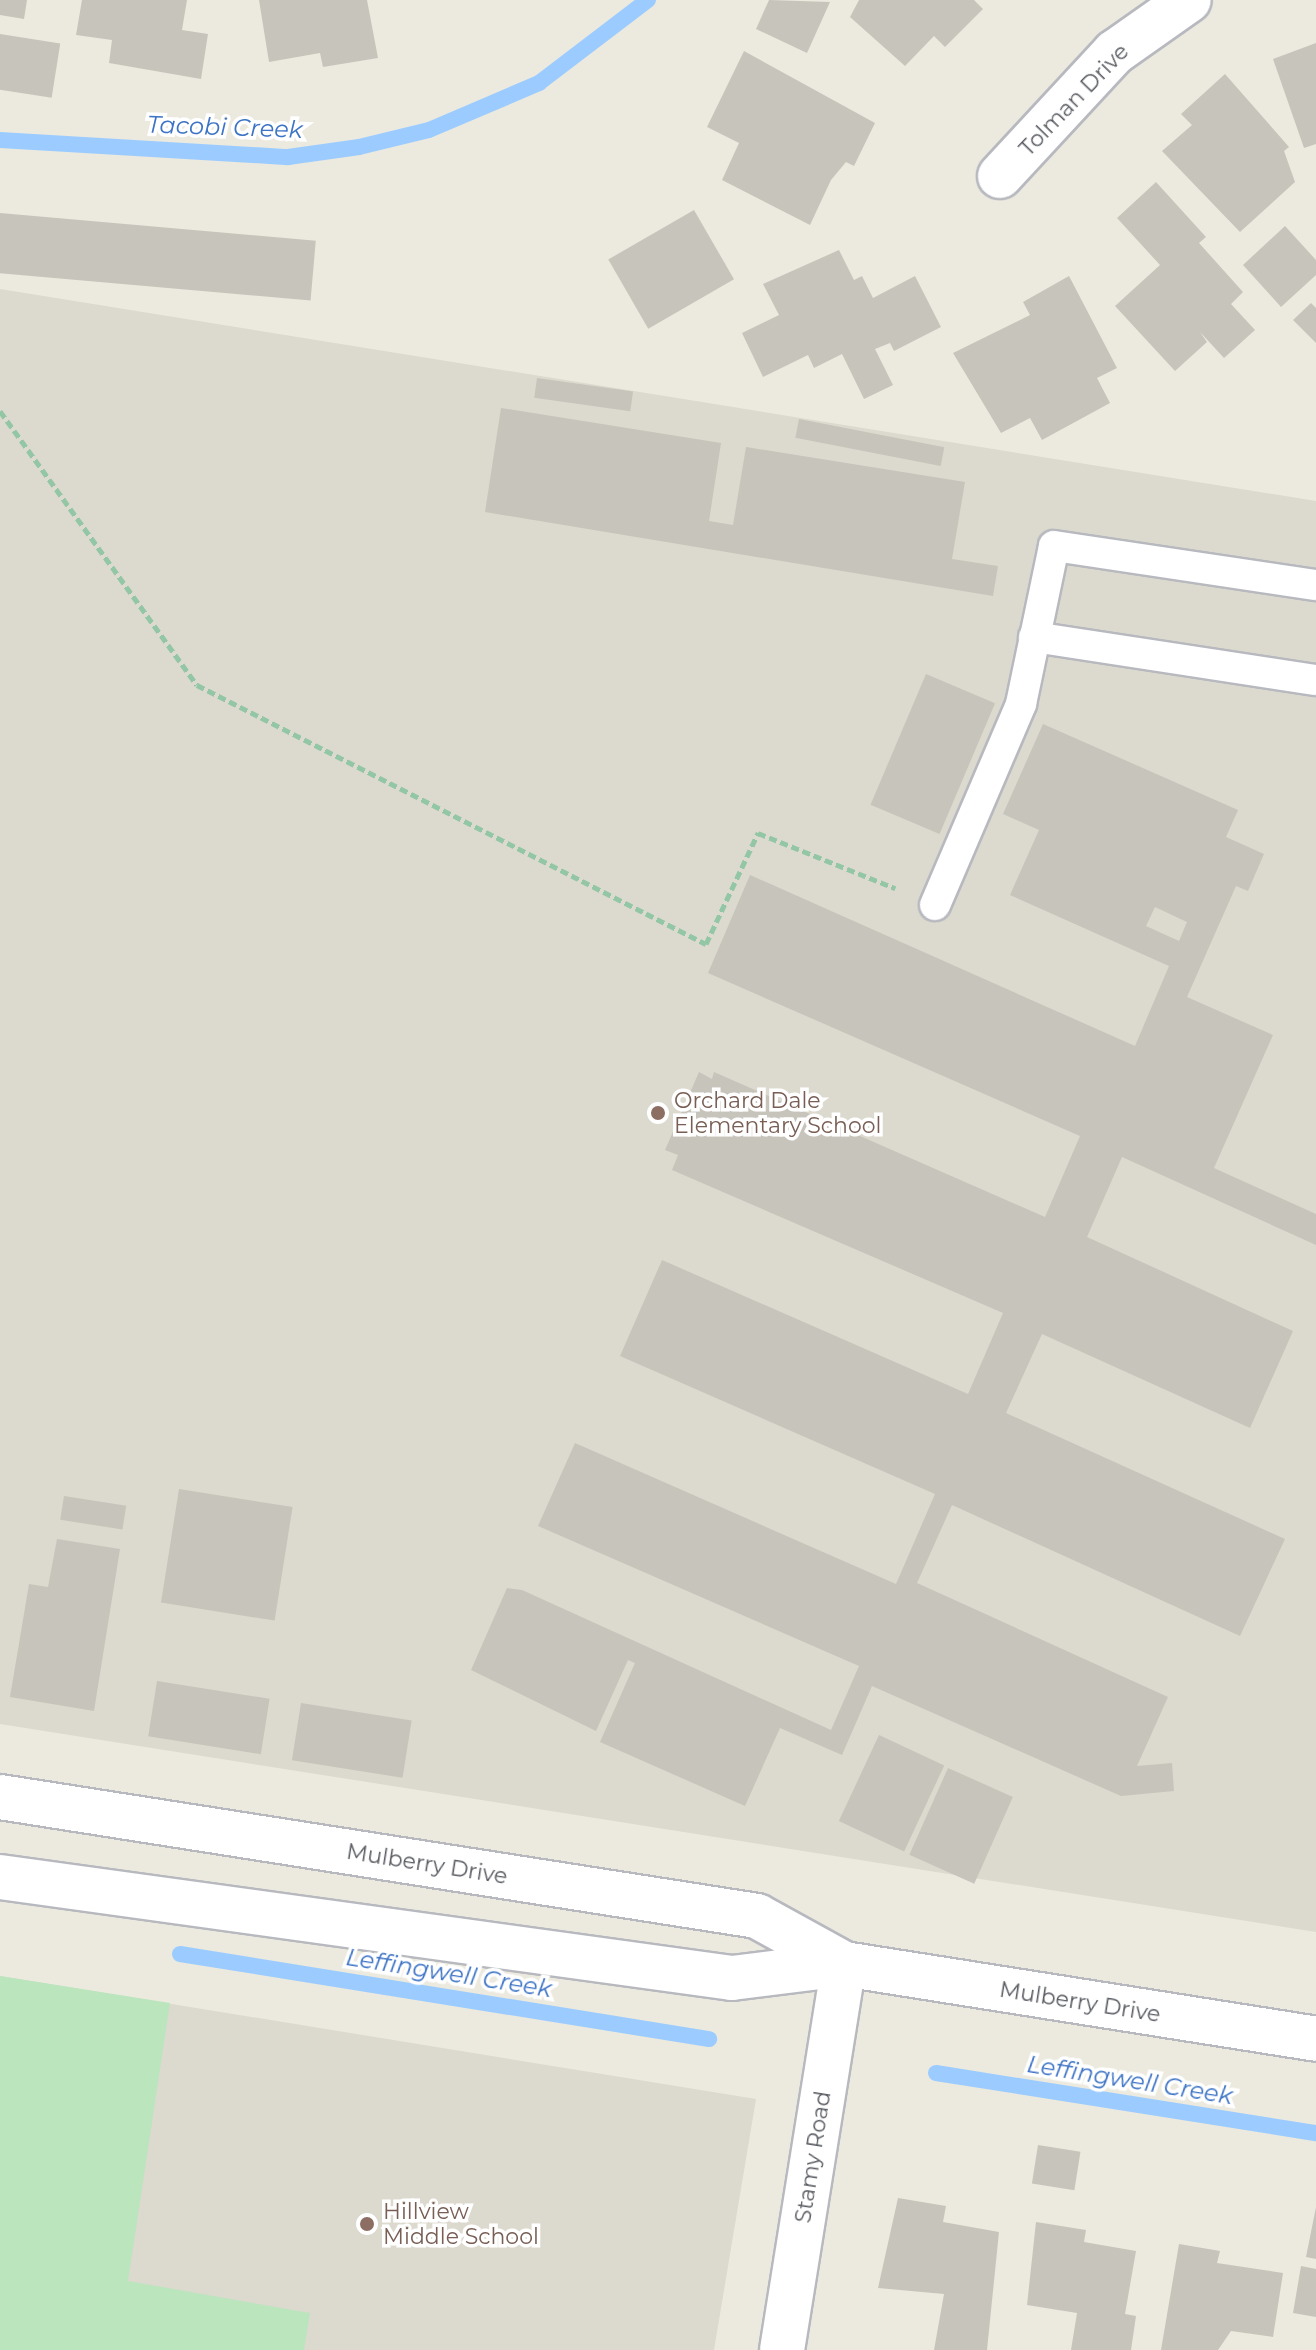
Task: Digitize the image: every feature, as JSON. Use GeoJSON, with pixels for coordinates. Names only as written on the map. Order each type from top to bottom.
{"type":"FeatureCollection","features":[{"type":"Feature","properties":{"kind":"street","name":"Tolman Drive"},"geometry":{"type":"LineString","coordinates":[[1000,176],[1115,52],[1189,0]]}},
{"type":"Feature","properties":{"kind":"street","name":"Mulberry Drive"},"geometry":{"type":"LineString","coordinates":[[0,1797],[757,1916],[844,1964]]}},
{"type":"Feature","properties":{"kind":"street","name":"Mulberry Drive"},"geometry":{"type":"LineString","coordinates":[[0,1877],[732,1978],[844,1964],[1316,2039]]}},
{"type":"Feature","properties":{"kind":"street","name":"Stamy Road"},"geometry":{"type":"LineString","coordinates":[[782,2350],[844,1964]]}},
{"type":"Feature","properties":{"kind":"lane"},"geometry":{"type":"LineString","coordinates":[[935,905],[1021,704],[1054,546],[1316,585]]}},
{"type":"Feature","properties":{"kind":"lane"},"geometry":{"type":"LineString","coordinates":[[1034,637],[1316,680]]}},
{"type":"Feature","properties":{"kind":"path"},"geometry":{"type":"LineString","coordinates":[[0,411],[197,685],[706,944],[758,833],[935,905]]}},
{"type":"Feature","properties":{"kind":"shaded area","name":"Orchard Dale Elementary School"},"geometry":{"type":"Polygon","coordinates":[[[0,289],[1316,501],[1316,1932],[0,1724],[0,289]]]}},
{"type":"Feature","properties":{"kind":"shaded area","name":"Hillview Middle School"},"geometry":{"type":"Polygon","coordinates":[[[0,1976],[756,2099],[714,2350],[0,2350],[0,1976]]]}},
{"type":"Feature","properties":{"kind":"green space"},"geometry":{"type":"Polygon","coordinates":[[[0,1976],[170,2003],[128,2281],[310,2313],[304,2350],[0,2350],[0,1976]]]}},
{"type":"Feature","properties":{"kind":"building"},"geometry":{"type":"Polygon","coordinates":[[[0,0],[27,0],[24,19],[0,15],[0,0]]]}},
{"type":"Feature","properties":{"kind":"building"},"geometry":{"type":"Polygon","coordinates":[[[82,0],[187,0],[182,30],[208,34],[201,79],[109,63],[112,40],[76,35],[82,0]]]}},
{"type":"Feature","properties":{"kind":"building"},"geometry":{"type":"Polygon","coordinates":[[[259,0],[367,0],[378,58],[323,67],[320,53],[269,62],[259,0]]]}},
{"type":"Feature","properties":{"kind":"building"},"geometry":{"type":"Polygon","coordinates":[[[769,0],[830,2],[807,53],[756,29],[769,0]]]}},
{"type":"Feature","properties":{"kind":"building"},"geometry":{"type":"Polygon","coordinates":[[[859,0],[974,0],[983,9],[945,47],[934,36],[905,66],[850,17],[859,0]]]}},
{"type":"Feature","properties":{"kind":"building"},"geometry":{"type":"Polygon","coordinates":[[[0,34],[60,44],[52,98],[0,90],[0,34]]]}},
{"type":"Feature","properties":{"kind":"building"},"geometry":{"type":"Polygon","coordinates":[[[1316,43],[1316,144],[1304,148],[1273,59],[1316,43]]]}},
{"type":"Feature","properties":{"kind":"building"},"geometry":{"type":"Polygon","coordinates":[[[744,51],[875,123],[854,166],[846,162],[831,180],[810,225],[722,180],[739,143],[707,127],[744,51]]]}},
{"type":"Feature","properties":{"kind":"building"},"geometry":{"type":"Polygon","coordinates":[[[1225,74],[1289,147],[1284,151],[1295,182],[1240,232],[1162,151],[1192,125],[1181,114],[1225,74]]]}},
{"type":"Feature","properties":{"kind":"building"},"geometry":{"type":"Polygon","coordinates":[[[1156,182],[1206,237],[1199,243],[1243,292],[1231,304],[1255,330],[1224,358],[1200,332],[1207,342],[1175,371],[1115,306],[1160,265],[1117,218],[1156,182]]]}},
{"type":"Feature","properties":{"kind":"building"},"geometry":{"type":"Polygon","coordinates":[[[694,210],[734,279],[648,329],[608,260],[694,210]]]}},
{"type":"Feature","properties":{"kind":"building"},"geometry":{"type":"Polygon","coordinates":[[[0,213],[316,241],[311,300],[0,273],[0,213]]]}},
{"type":"Feature","properties":{"kind":"building"},"geometry":{"type":"Polygon","coordinates":[[[1285,226],[1316,260],[1316,275],[1281,307],[1243,265],[1285,226]]]}},
{"type":"Feature","properties":{"kind":"building"},"geometry":{"type":"Polygon","coordinates":[[[839,250],[854,280],[862,276],[873,298],[915,276],[941,327],[894,351],[890,343],[875,349],[893,385],[864,399],[842,354],[814,368],[808,355],[763,377],[742,333],[779,315],[763,284],[839,250]]]}},
{"type":"Feature","properties":{"kind":"building"},"geometry":{"type":"Polygon","coordinates":[[[1069,276],[1117,368],[1097,378],[1110,403],[1042,440],[1030,418],[1001,433],[953,353],[1030,315],[1023,302],[1069,276]]]}},
{"type":"Feature","properties":{"kind":"building"},"geometry":{"type":"Polygon","coordinates":[[[1311,303],[1316,308],[1316,343],[1293,320],[1311,303]]]}},
{"type":"Feature","properties":{"kind":"building"},"geometry":{"type":"Polygon","coordinates":[[[537,378],[633,391],[630,411],[534,398],[537,378]]]}},
{"type":"Feature","properties":{"kind":"building"},"geometry":{"type":"Polygon","coordinates":[[[501,408],[721,443],[709,521],[733,525],[746,447],[965,482],[952,559],[998,566],[993,596],[485,512],[501,408]]]}},
{"type":"Feature","properties":{"kind":"building"},"geometry":{"type":"Polygon","coordinates":[[[799,419],[944,447],[941,466],[795,438],[799,419]]]}},
{"type":"Feature","properties":{"kind":"building"},"geometry":{"type":"Polygon","coordinates":[[[926,674],[995,703],[940,834],[871,805],[926,674]]]}},
{"type":"Feature","properties":{"kind":"building"},"geometry":{"type":"Polygon","coordinates":[[[1043,724],[1238,810],[1226,837],[1264,854],[1248,891],[1236,886],[1187,997],[1273,1035],[1214,1168],[1316,1214],[1316,1245],[1122,1157],[1087,1237],[1293,1331],[1250,1428],[1042,1334],[1006,1413],[1285,1539],[1240,1636],[952,1505],[917,1583],[1168,1697],[1137,1766],[1172,1763],[1174,1791],[1121,1796],[872,1686],[842,1755],[780,1728],[745,1806],[600,1742],[635,1663],[628,1660],[596,1731],[471,1670],[507,1588],[522,1590],[831,1730],[859,1666],[538,1526],[575,1443],[896,1584],[935,1494],[620,1356],[662,1260],[968,1394],[1003,1313],[672,1170],[678,1155],[665,1150],[699,1072],[712,1079],[714,1072],[1045,1217],[1080,1136],[708,973],[750,875],[1135,1046],[1169,966],[1010,895],[1039,830],[1003,814],[1043,724]],[[1155,907],[1146,926],[1179,941],[1187,922],[1155,907]]]}},
{"type":"Feature","properties":{"kind":"building"},"geometry":{"type":"Polygon","coordinates":[[[179,1489],[293,1507],[275,1621],[161,1603],[179,1489]]]}},
{"type":"Feature","properties":{"kind":"building"},"geometry":{"type":"Polygon","coordinates":[[[64,1496],[126,1506],[122,1530],[60,1520],[64,1496]]]}},
{"type":"Feature","properties":{"kind":"building"},"geometry":{"type":"Polygon","coordinates":[[[57,1539],[120,1549],[94,1711],[10,1697],[29,1584],[48,1587],[57,1539]]]}},
{"type":"Feature","properties":{"kind":"building"},"geometry":{"type":"Polygon","coordinates":[[[157,1681],[270,1699],[261,1754],[148,1736],[157,1681]]]}},
{"type":"Feature","properties":{"kind":"building"},"geometry":{"type":"Polygon","coordinates":[[[301,1703],[412,1721],[403,1778],[292,1760],[301,1703]]]}},
{"type":"Feature","properties":{"kind":"building"},"geometry":{"type":"Polygon","coordinates":[[[879,1735],[944,1765],[904,1852],[839,1821],[879,1735]]]}},
{"type":"Feature","properties":{"kind":"building"},"geometry":{"type":"Polygon","coordinates":[[[948,1768],[1013,1797],[974,1884],[909,1855],[948,1768]]]}},
{"type":"Feature","properties":{"kind":"building"},"geometry":{"type":"Polygon","coordinates":[[[1038,2145],[1080,2152],[1074,2190],[1032,2184],[1038,2145]]]}},
{"type":"Feature","properties":{"kind":"building"},"geometry":{"type":"Polygon","coordinates":[[[898,2198],[946,2206],[943,2222],[999,2232],[987,2350],[934,2350],[944,2294],[878,2288],[898,2198]]]}},
{"type":"Feature","properties":{"kind":"building"},"geometry":{"type":"Polygon","coordinates":[[[1316,2207],[1316,2259],[1306,2257],[1316,2207]]]}},
{"type":"Feature","properties":{"kind":"building"},"geometry":{"type":"Polygon","coordinates":[[[1036,2222],[1086,2230],[1084,2242],[1136,2251],[1125,2314],[1136,2316],[1131,2350],[1071,2350],[1077,2313],[1027,2305],[1036,2222]]]}},
{"type":"Feature","properties":{"kind":"building"},"geometry":{"type":"Polygon","coordinates":[[[1179,2244],[1220,2251],[1217,2263],[1283,2273],[1273,2337],[1231,2331],[1218,2350],[1161,2350],[1179,2244]]]}},
{"type":"Feature","properties":{"kind":"building"},"geometry":{"type":"Polygon","coordinates":[[[1301,2266],[1316,2269],[1316,2317],[1293,2313],[1301,2266]]]}},
{"type":"Feature","properties":{"kind":"waterway","name":"Tacobi Creek"},"geometry":{"type":"LineString","coordinates":[[0,140],[288,157],[359,147],[429,130],[539,83],[648,0]]}},
{"type":"Feature","properties":{"kind":"waterway","name":"Leffingwell Creek"},"geometry":{"type":"LineString","coordinates":[[180,1954],[709,2039]]}},
{"type":"Feature","properties":{"kind":"waterway","name":"Leffingwell Creek"},"geometry":{"type":"LineString","coordinates":[[936,2073],[1316,2133]]}},
{"type":"Feature","properties":{"kind":"place","name":"Orchard Dale Elementary School"},"geometry":{"type":"Point","coordinates":[658,1113]}},
{"type":"Feature","properties":{"kind":"place","name":"Hillview Middle School"},"geometry":{"type":"Point","coordinates":[367,2224]}}]}
